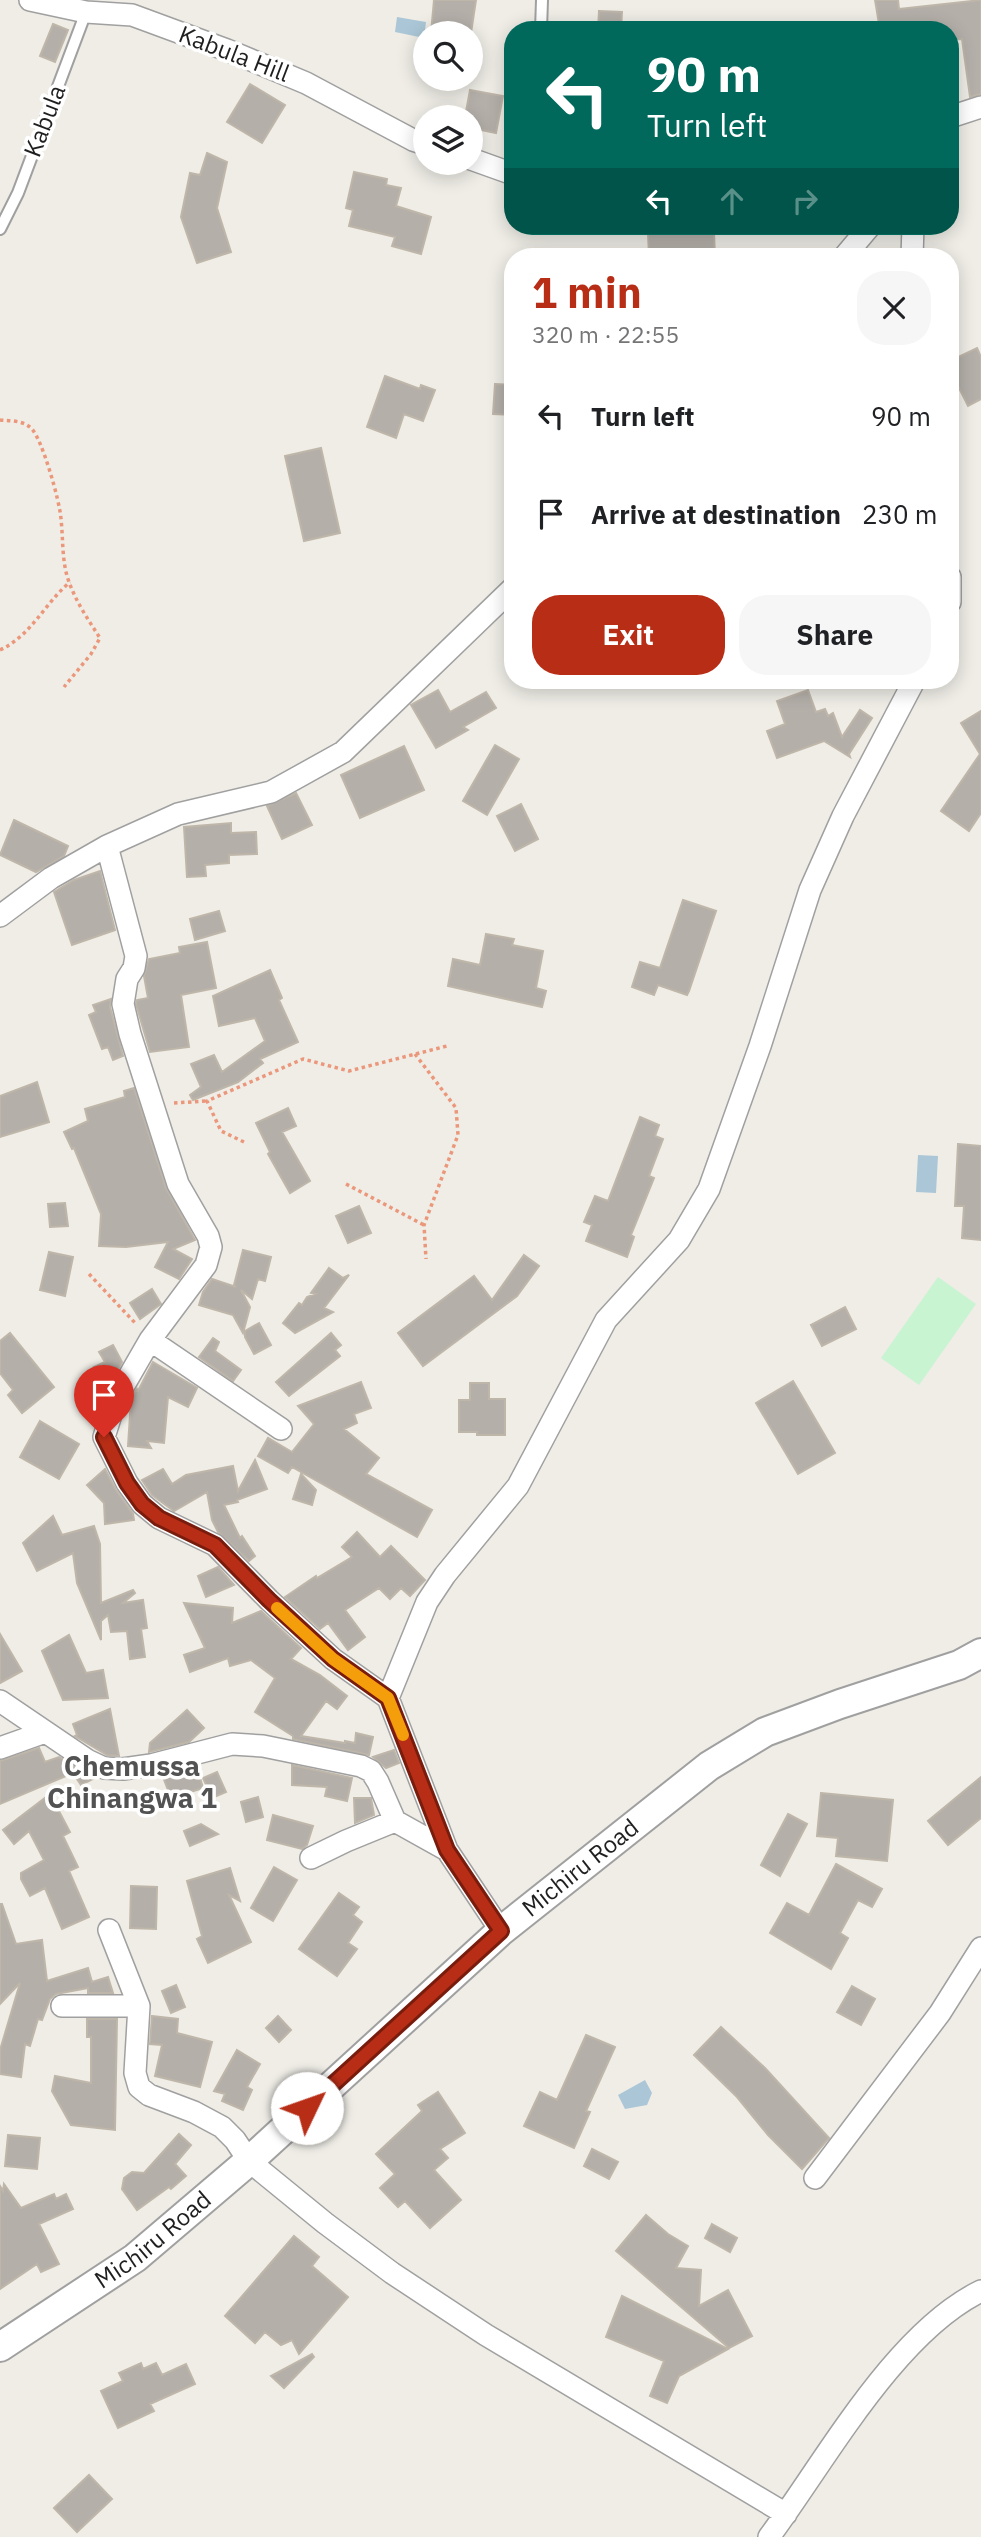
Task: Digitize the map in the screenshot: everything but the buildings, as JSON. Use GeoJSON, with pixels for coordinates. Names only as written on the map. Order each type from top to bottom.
{"type":"FeatureCollection","features":[{"type":"Feature","properties":{"kind":"street","name":"Kabula Hill"},"geometry":{"type":"LineString","coordinates":[[30,0],[86,12],[132,15],[306,83],[413,140]]}},
{"type":"Feature","properties":{"kind":"street"},"geometry":{"type":"LineString","coordinates":[[959,114],[981,107]]}},
{"type":"Feature","properties":{"kind":"street"},"geometry":{"type":"LineString","coordinates":[[483,163],[504,171]]}},
{"type":"Feature","properties":{"kind":"street"},"geometry":{"type":"LineString","coordinates":[[0,916],[51,878],[107,846],[178,814],[271,792],[343,752],[504,597]]}},
{"type":"Feature","properties":{"kind":"street"},"geometry":{"type":"LineString","coordinates":[[388,1698],[427,1602],[445,1575],[518,1486],[606,1320],[679,1240],[709,1189],[810,890],[844,816],[910,689]]}},
{"type":"Feature","properties":{"kind":"street"},"geometry":{"type":"LineString","coordinates":[[107,846],[136,956],[134,968],[127,979],[123,1004],[130,1034],[178,1184],[208,1236],[211,1247],[206,1265],[150,1339],[116,1399],[104,1437],[127,1483],[142,1504],[159,1518],[215,1545],[333,1659],[388,1698],[447,1850],[501,1931]]}},
{"type":"Feature","properties":{"kind":"street"},"geometry":{"type":"LineString","coordinates":[[150,1339],[281,1429]]}},
{"type":"Feature","properties":{"kind":"street","name":"Michiru Road"},"geometry":{"type":"LineString","coordinates":[[0,2347],[135,2258],[249,2161],[501,1931],[709,1766],[765,1732],[959,1665],[981,1653]]}},
{"type":"Feature","properties":{"kind":"street"},"geometry":{"type":"LineString","coordinates":[[0,1701],[104,1768],[123,1769],[151,1765],[232,1744],[263,1746],[361,1766],[371,1771],[378,1782],[395,1821],[447,1850]]}},
{"type":"Feature","properties":{"kind":"street"},"geometry":{"type":"LineString","coordinates":[[0,1748],[45,1732]]}},
{"type":"Feature","properties":{"kind":"street"},"geometry":{"type":"LineString","coordinates":[[311,1858],[395,1821]]}},
{"type":"Feature","properties":{"kind":"street"},"geometry":{"type":"LineString","coordinates":[[109,1930],[139,2006],[135,2073],[139,2087],[149,2095],[194,2112],[222,2127],[236,2140],[249,2161],[392,2273],[486,2335],[786,2514]]}},
{"type":"Feature","properties":{"kind":"street"},"geometry":{"type":"LineString","coordinates":[[816,2178],[940,2013],[981,1948]]}},
{"type":"Feature","properties":{"kind":"street"},"geometry":{"type":"LineString","coordinates":[[62,2006],[139,2006]]}},
{"type":"Feature","properties":{"kind":"street"},"geometry":{"type":"LineString","coordinates":[[769,2537],[886,2372],[940,2318],[965,2299],[981,2291]]}},
{"type":"Feature","properties":{"kind":"lane"},"geometry":{"type":"LineString","coordinates":[[541,21],[542,0]]}},
{"type":"Feature","properties":{"kind":"lane","name":"Kabula"},"geometry":{"type":"LineString","coordinates":[[0,229],[18,193],[86,12]]}},
{"type":"Feature","properties":{"kind":"path"},"geometry":{"type":"LineString","coordinates":[[0,420],[18,421],[31,428],[39,443],[61,517],[61,547],[69,582],[76,599],[100,638],[91,654],[64,687]]}},
{"type":"Feature","properties":{"kind":"path"},"geometry":{"type":"LineString","coordinates":[[0,650],[29,630],[69,582]]}},
{"type":"Feature","properties":{"kind":"path"},"geometry":{"type":"LineString","coordinates":[[152,1105],[206,1101],[303,1059],[349,1071],[447,1046]]}},
{"type":"Feature","properties":{"kind":"path"},"geometry":{"type":"LineString","coordinates":[[415,1054],[456,1108],[458,1135],[424,1225],[426,1259]]}},
{"type":"Feature","properties":{"kind":"path"},"geometry":{"type":"LineString","coordinates":[[206,1101],[221,1130],[244,1142]]}},
{"type":"Feature","properties":{"kind":"path"},"geometry":{"type":"LineString","coordinates":[[346,1184],[424,1225]]}},
{"type":"Feature","properties":{"kind":"path"},"geometry":{"type":"LineString","coordinates":[[89,1274],[150,1339]]}},
{"type":"Feature","properties":{"kind":"green space"},"geometry":{"type":"Polygon","coordinates":[[[938,1277],[976,1304],[919,1385],[881,1358],[938,1277]]]}},
{"type":"Feature","properties":{"kind":"water"},"geometry":{"type":"Polygon","coordinates":[[[397,17],[420,21],[413,21],[413,36],[395,32],[397,17]]]}},
{"type":"Feature","properties":{"kind":"water"},"geometry":{"type":"Polygon","coordinates":[[[918,1155],[938,1156],[936,1193],[916,1192],[918,1155]]]}},
{"type":"Feature","properties":{"kind":"water"},"geometry":{"type":"Polygon","coordinates":[[[645,2080],[652,2093],[647,2105],[625,2109],[618,2095],[645,2080]]]}},
{"type":"Feature","properties":{"kind":"slow traffic"},"geometry":{"type":"LineString","coordinates":[[277,1608],[333,1659],[388,1698],[403,1735]]}},
{"type":"Feature","properties":{"kind":"district","name":"Chemussa Chinangwa 1"},"geometry":{"type":"Point","coordinates":[132,1782]}},
{"type":"Feature","properties":{"kind":"route"},"geometry":{"type":"LineString","coordinates":[[104,1437],[127,1483],[142,1504],[159,1518],[215,1545],[333,1659],[388,1698],[447,1850],[501,1931],[307,2108]]}}]}
